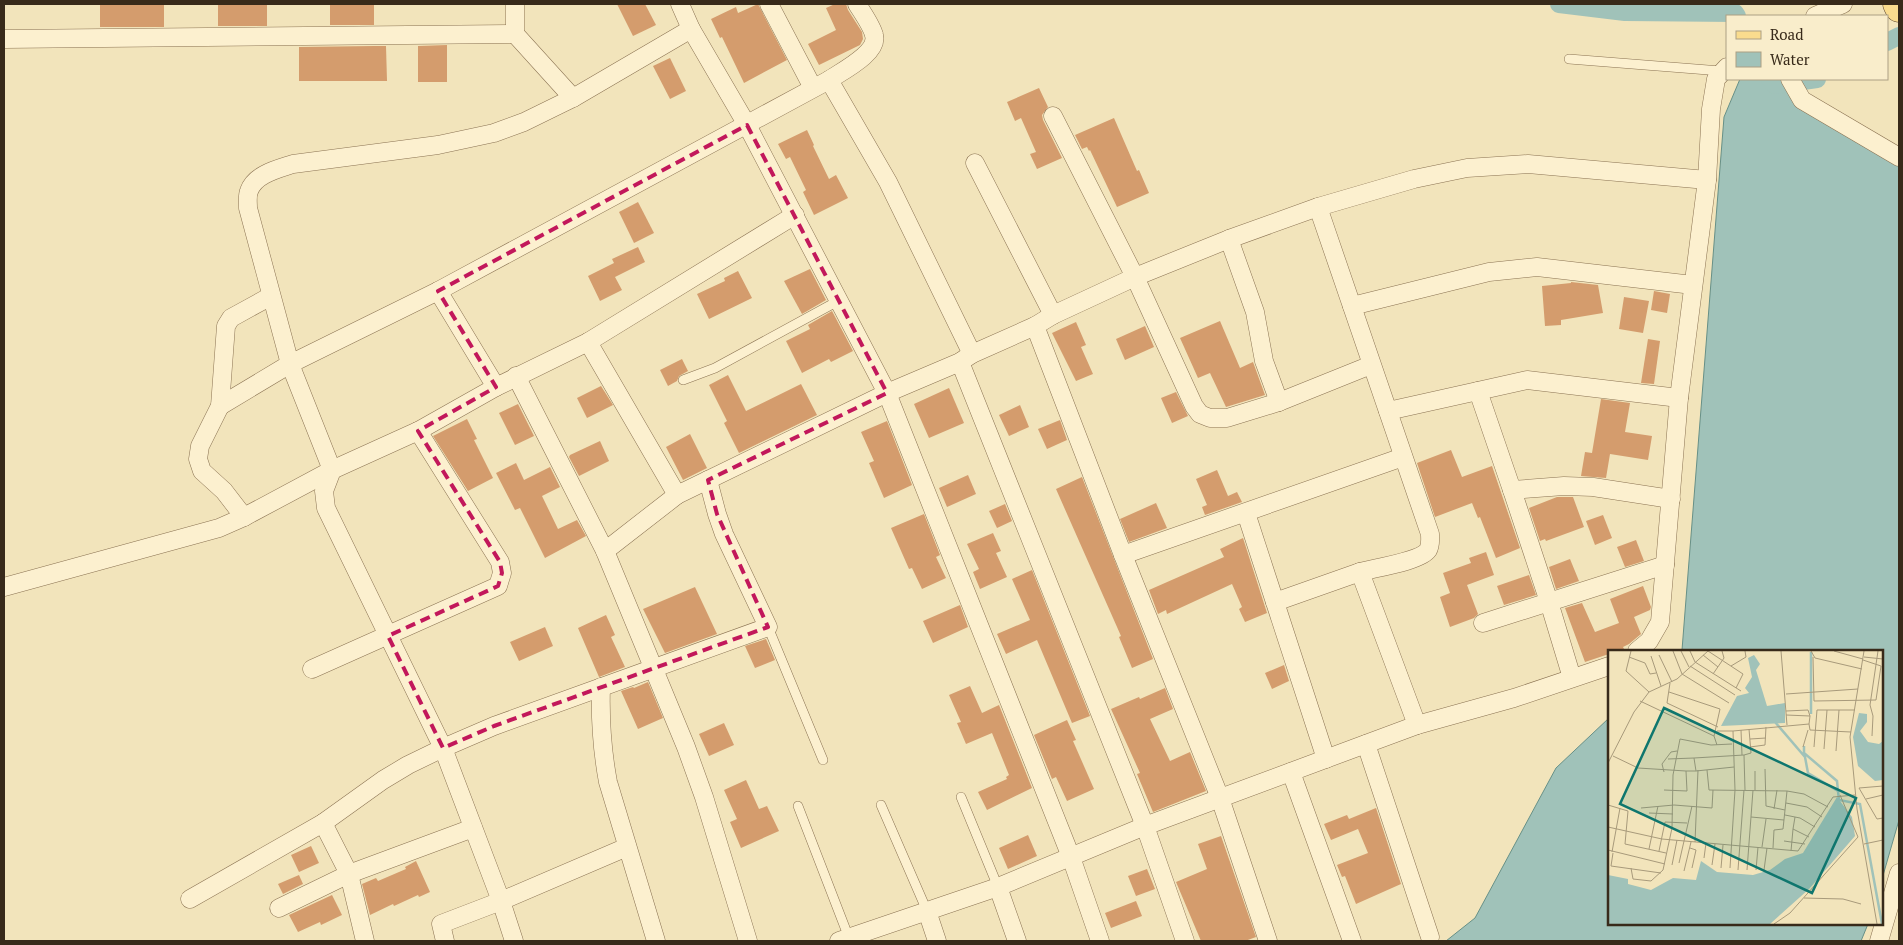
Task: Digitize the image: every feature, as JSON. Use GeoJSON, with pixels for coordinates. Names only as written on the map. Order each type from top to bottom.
{"type":"FeatureCollection","features":[{"type":"Feature","properties":{"kind":"main road"},"geometry":{"type":"LineString","coordinates":[[1897,4],[1899,8]]}},
{"type":"Feature","properties":{"kind":"street"},"geometry":{"type":"LineString","coordinates":[[515,4],[515,34],[573,98]]}},
{"type":"Feature","properties":{"kind":"street"},"geometry":{"type":"LineString","coordinates":[[680,4],[691,29],[747,125],[888,393],[1071,857],[1100,941]]}},
{"type":"Feature","properties":{"kind":"street"},"geometry":{"type":"LineString","coordinates":[[769,4],[812,88]]}},
{"type":"Feature","properties":{"kind":"street"},"geometry":{"type":"LineString","coordinates":[[220,406],[290,364],[438,291],[829,80],[866,55],[874,45],[874,35],[858,4]]}},
{"type":"Feature","properties":{"kind":"street"},"geometry":{"type":"LineString","coordinates":[[1817,15],[1843,4]]}},
{"type":"Feature","properties":{"kind":"street"},"geometry":{"type":"LineString","coordinates":[[514,941],[501,901],[443,748],[326,508],[324,491],[332,470],[290,364],[248,208],[249,192],[258,179],[293,164],[438,145],[494,133],[524,122],[573,98],[691,29]]}},
{"type":"Feature","properties":{"kind":"street"},"geometry":{"type":"LineString","coordinates":[[4,40],[515,34]]}},
{"type":"Feature","properties":{"kind":"street"},"geometry":{"type":"LineString","coordinates":[[1638,650],[1649,642],[1660,622],[1679,398],[1707,180],[1711,109],[1716,79],[1724,69]]}},
{"type":"Feature","properties":{"kind":"street"},"geometry":{"type":"LineString","coordinates":[[829,80],[888,182],[966,358],[1145,826],[1184,941]]}},
{"type":"Feature","properties":{"kind":"street"},"geometry":{"type":"LineString","coordinates":[[1791,80],[1802,100],[1899,157]]}},
{"type":"Feature","properties":{"kind":"street"},"geometry":{"type":"LineString","coordinates":[[1053,116],[1135,277],[1194,406],[1200,414],[1210,418],[1227,418],[1279,402],[1371,365]]}},
{"type":"Feature","properties":{"kind":"street"},"geometry":{"type":"LineString","coordinates":[[975,163],[1053,315]]}},
{"type":"Feature","properties":{"kind":"street"},"geometry":{"type":"LineString","coordinates":[[605,551],[677,495],[888,393],[1035,326],[1053,315],[1135,277],[1229,239],[1318,207],[1414,179],[1467,168],[1528,164],[1707,180]]}},
{"type":"Feature","properties":{"kind":"street"},"geometry":{"type":"LineString","coordinates":[[1275,602],[1360,572],[1418,557],[1428,551],[1430,545],[1430,534],[1318,207]]}},
{"type":"Feature","properties":{"kind":"street"},"geometry":{"type":"LineString","coordinates":[[4,587],[219,528],[244,517],[332,470],[418,431],[516,376],[588,342],[795,215]]}},
{"type":"Feature","properties":{"kind":"street"},"geometry":{"type":"LineString","coordinates":[[1229,239],[1255,312],[1264,361],[1279,402]]}},
{"type":"Feature","properties":{"kind":"street"},"geometry":{"type":"LineString","coordinates":[[1352,306],[1489,272],[1537,267],[1693,285]]}},
{"type":"Feature","properties":{"kind":"street"},"geometry":{"type":"LineString","coordinates":[[438,291],[496,387]]}},
{"type":"Feature","properties":{"kind":"street"},"geometry":{"type":"LineString","coordinates":[[244,517],[229,496],[202,471],[198,459],[200,446],[220,406],[226,326],[231,318],[271,296]]}},
{"type":"Feature","properties":{"kind":"street"},"geometry":{"type":"LineString","coordinates":[[1035,326],[1220,798],[1268,941]]}},
{"type":"Feature","properties":{"kind":"street"},"geometry":{"type":"LineString","coordinates":[[588,342],[677,495]]}},
{"type":"Feature","properties":{"kind":"street"},"geometry":{"type":"LineString","coordinates":[[516,376],[605,551],[704,797],[748,941]]}},
{"type":"Feature","properties":{"kind":"street"},"geometry":{"type":"LineString","coordinates":[[1388,410],[1527,380],[1679,398]]}},
{"type":"Feature","properties":{"kind":"street"},"geometry":{"type":"LineString","coordinates":[[1478,391],[1549,602],[1572,678]]}},
{"type":"Feature","properties":{"kind":"street"},"geometry":{"type":"LineString","coordinates":[[312,670],[498,586],[502,573],[500,562],[418,431]]}},
{"type":"Feature","properties":{"kind":"street"},"geometry":{"type":"LineString","coordinates":[[1124,555],[1403,457]]}},
{"type":"Feature","properties":{"kind":"street"},"geometry":{"type":"LineString","coordinates":[[190,899],[323,823],[383,780],[408,765],[443,748],[494,726],[768,627],[724,534],[708,480]]}},
{"type":"Feature","properties":{"kind":"street"},"geometry":{"type":"LineString","coordinates":[[1512,490],[1564,486],[1593,487],[1671,499]]}},
{"type":"Feature","properties":{"kind":"street"},"geometry":{"type":"LineString","coordinates":[[1246,513],[1326,759]]}},
{"type":"Feature","properties":{"kind":"street"},"geometry":{"type":"LineString","coordinates":[[1484,623],[1664,565]]}},
{"type":"Feature","properties":{"kind":"street"},"geometry":{"type":"LineString","coordinates":[[1360,572],[1417,725]]}},
{"type":"Feature","properties":{"kind":"street"},"geometry":{"type":"LineString","coordinates":[[846,940],[998,887],[1145,826],[1417,725],[1514,698],[1608,666]]}},
{"type":"Feature","properties":{"kind":"street"},"geometry":{"type":"LineString","coordinates":[[601,687],[600,722],[603,756],[608,782],[656,941]]}},
{"type":"Feature","properties":{"kind":"street"},"geometry":{"type":"LineString","coordinates":[[1366,744],[1430,937]]}},
{"type":"Feature","properties":{"kind":"street"},"geometry":{"type":"LineString","coordinates":[[1291,772],[1352,941]]}},
{"type":"Feature","properties":{"kind":"street"},"geometry":{"type":"LineString","coordinates":[[323,823],[349,874],[365,941]]}},
{"type":"Feature","properties":{"kind":"street"},"geometry":{"type":"LineString","coordinates":[[279,908],[349,874],[473,828]]}},
{"type":"Feature","properties":{"kind":"street"},"geometry":{"type":"LineString","coordinates":[[445,941],[441,924],[501,901],[627,847]]}},
{"type":"Feature","properties":{"kind":"street"},"geometry":{"type":"LineString","coordinates":[[1879,941],[1899,873]]}},
{"type":"Feature","properties":{"kind":"street"},"geometry":{"type":"LineString","coordinates":[[998,887],[1016,941]]}},
{"type":"Feature","properties":{"kind":"street"},"geometry":{"type":"LineString","coordinates":[[927,911],[937,941]]}},
{"type":"Feature","properties":{"kind":"lane"},"geometry":{"type":"LineString","coordinates":[[1569,59],[1724,69]]}},
{"type":"Feature","properties":{"kind":"lane"},"geometry":{"type":"LineString","coordinates":[[682,380],[715,368],[838,301]]}},
{"type":"Feature","properties":{"kind":"lane"},"geometry":{"type":"LineString","coordinates":[[768,627],[823,760]]}},
{"type":"Feature","properties":{"kind":"lane"},"geometry":{"type":"LineString","coordinates":[[961,797],[998,887]]}},
{"type":"Feature","properties":{"kind":"lane"},"geometry":{"type":"LineString","coordinates":[[881,805],[927,911]]}},
{"type":"Feature","properties":{"kind":"lane"},"geometry":{"type":"LineString","coordinates":[[798,806],[846,940]]}},
{"type":"Feature","properties":{"kind":"highlighted area"},"geometry":{"type":"Polygon","coordinates":[[[747,125],[887,393],[708,480],[717,514],[768,627],[494,726],[443,748],[388,636],[498,586],[502,573],[500,562],[418,431],[496,387],[438,291],[747,125]]]}},
{"type":"Feature","properties":{"kind":"water"},"geometry":{"type":"Polygon","coordinates":[[[1740,80],[1767,80],[1899,154],[1899,820],[1883,876],[1883,650],[1682,650],[1724,117],[1740,80]]]}},
{"type":"Feature","properties":{"kind":"water"},"geometry":{"type":"Polygon","coordinates":[[[1608,719],[1608,925],[1868,925],[1861,941],[1446,941],[1475,918],[1556,768],[1608,719]]]}},
{"type":"Feature","properties":{"kind":"building"},"geometry":{"type":"Polygon","coordinates":[[[100,4],[164,4],[164,27],[100,27],[100,4]]]}},
{"type":"Feature","properties":{"kind":"building"},"geometry":{"type":"Polygon","coordinates":[[[218,4],[267,4],[267,26],[218,26],[218,4]]]}},
{"type":"Feature","properties":{"kind":"building"},"geometry":{"type":"Polygon","coordinates":[[[330,4],[374,4],[374,25],[330,25],[330,4]]]}},
{"type":"Feature","properties":{"kind":"building"},"geometry":{"type":"Polygon","coordinates":[[[617,4],[645,4],[656,25],[633,36],[617,4]]]}},
{"type":"Feature","properties":{"kind":"building"},"geometry":{"type":"Polygon","coordinates":[[[758,4],[787,60],[744,83],[722,37],[720,38],[711,19],[736,7],[738,13],[758,4]]]}},
{"type":"Feature","properties":{"kind":"building"},"geometry":{"type":"Polygon","coordinates":[[[835,4],[846,4],[862,32],[863,39],[860,45],[819,65],[808,44],[836,30],[826,8],[835,4]]]}},
{"type":"Feature","properties":{"kind":"building"},"geometry":{"type":"Polygon","coordinates":[[[447,45],[447,82],[418,82],[418,46],[447,45]]]}},
{"type":"Feature","properties":{"kind":"building"},"geometry":{"type":"Polygon","coordinates":[[[386,46],[387,81],[299,81],[299,47],[386,46]]]}},
{"type":"Feature","properties":{"kind":"building"},"geometry":{"type":"Polygon","coordinates":[[[670,58],[686,91],[670,99],[653,66],[670,58]]]}},
{"type":"Feature","properties":{"kind":"building"},"geometry":{"type":"Polygon","coordinates":[[[1039,88],[1048,107],[1042,115],[1043,120],[1062,158],[1037,169],[1030,154],[1036,152],[1021,118],[1015,121],[1007,102],[1039,88]]]}},
{"type":"Feature","properties":{"kind":"building"},"geometry":{"type":"Polygon","coordinates":[[[1114,118],[1137,171],[1139,170],[1149,193],[1117,207],[1090,150],[1087,147],[1082,149],[1075,135],[1114,118]]]}},
{"type":"Feature","properties":{"kind":"building"},"geometry":{"type":"Polygon","coordinates":[[[807,130],[829,179],[836,175],[848,198],[814,215],[803,192],[806,190],[790,157],[786,159],[778,144],[807,130]]]}},
{"type":"Feature","properties":{"kind":"building"},"geometry":{"type":"Polygon","coordinates":[[[638,202],[654,233],[634,243],[619,212],[638,202]]]}},
{"type":"Feature","properties":{"kind":"building"},"geometry":{"type":"Polygon","coordinates":[[[638,247],[645,262],[615,277],[622,290],[600,301],[588,276],[614,263],[612,259],[638,247]]]}},
{"type":"Feature","properties":{"kind":"building"},"geometry":{"type":"Polygon","coordinates":[[[810,269],[826,300],[802,314],[784,281],[810,269]]]}},
{"type":"Feature","properties":{"kind":"building"},"geometry":{"type":"Polygon","coordinates":[[[738,271],[752,298],[709,319],[697,294],[725,281],[724,278],[738,271]]]}},
{"type":"Feature","properties":{"kind":"building"},"geometry":{"type":"Polygon","coordinates":[[[1571,282],[1598,285],[1603,313],[1561,320],[1561,325],[1545,326],[1542,286],[1571,282]]]}},
{"type":"Feature","properties":{"kind":"building"},"geometry":{"type":"Polygon","coordinates":[[[1654,291],[1670,294],[1667,313],[1651,310],[1654,291]]]}},
{"type":"Feature","properties":{"kind":"building"},"geometry":{"type":"Polygon","coordinates":[[[1624,297],[1649,301],[1643,333],[1619,329],[1624,297]]]}},
{"type":"Feature","properties":{"kind":"building"},"geometry":{"type":"Polygon","coordinates":[[[832,311],[853,351],[831,362],[829,359],[802,373],[786,341],[810,329],[808,325],[832,311]]]}},
{"type":"Feature","properties":{"kind":"building"},"geometry":{"type":"Polygon","coordinates":[[[1220,321],[1240,368],[1253,362],[1265,395],[1226,407],[1210,373],[1198,378],[1180,338],[1220,321]]]}},
{"type":"Feature","properties":{"kind":"building"},"geometry":{"type":"Polygon","coordinates":[[[1076,322],[1086,345],[1081,347],[1093,374],[1076,381],[1052,333],[1076,322]]]}},
{"type":"Feature","properties":{"kind":"building"},"geometry":{"type":"Polygon","coordinates":[[[1145,326],[1154,347],[1125,360],[1116,339],[1145,326]]]}},
{"type":"Feature","properties":{"kind":"building"},"geometry":{"type":"Polygon","coordinates":[[[1648,339],[1660,341],[1654,384],[1641,383],[1648,339]]]}},
{"type":"Feature","properties":{"kind":"building"},"geometry":{"type":"Polygon","coordinates":[[[682,359],[688,371],[668,386],[660,370],[682,359]]]}},
{"type":"Feature","properties":{"kind":"building"},"geometry":{"type":"Polygon","coordinates":[[[728,375],[746,411],[801,384],[817,415],[739,453],[724,423],[727,421],[709,385],[728,375]]]}},
{"type":"Feature","properties":{"kind":"building"},"geometry":{"type":"Polygon","coordinates":[[[601,386],[613,405],[587,418],[577,398],[601,386]]]}},
{"type":"Feature","properties":{"kind":"building"},"geometry":{"type":"Polygon","coordinates":[[[949,388],[964,423],[929,438],[914,404],[949,388]]]}},
{"type":"Feature","properties":{"kind":"building"},"geometry":{"type":"Polygon","coordinates":[[[1176,392],[1188,416],[1172,423],[1161,398],[1176,392]]]}},
{"type":"Feature","properties":{"kind":"building"},"geometry":{"type":"Polygon","coordinates":[[[1601,399],[1630,403],[1625,432],[1652,436],[1648,460],[1610,454],[1606,478],[1581,476],[1585,452],[1592,453],[1601,399]]]}},
{"type":"Feature","properties":{"kind":"building"},"geometry":{"type":"Polygon","coordinates":[[[518,404],[534,436],[515,445],[499,413],[518,404]]]}},
{"type":"Feature","properties":{"kind":"building"},"geometry":{"type":"Polygon","coordinates":[[[1020,405],[1029,427],[1009,436],[999,415],[1020,405]]]}},
{"type":"Feature","properties":{"kind":"building"},"geometry":{"type":"Polygon","coordinates":[[[467,419],[477,439],[474,440],[493,478],[468,491],[433,436],[467,419]]]}},
{"type":"Feature","properties":{"kind":"building"},"geometry":{"type":"Polygon","coordinates":[[[1060,420],[1067,440],[1047,449],[1038,429],[1060,420]]]}},
{"type":"Feature","properties":{"kind":"building"},"geometry":{"type":"Polygon","coordinates":[[[887,421],[912,485],[884,498],[869,463],[874,461],[861,432],[887,421]]]}},
{"type":"Feature","properties":{"kind":"building"},"geometry":{"type":"Polygon","coordinates":[[[690,434],[707,468],[683,480],[666,447],[690,434]]]}},
{"type":"Feature","properties":{"kind":"building"},"geometry":{"type":"Polygon","coordinates":[[[600,441],[609,461],[579,476],[569,457],[570,455],[600,441]]]}},
{"type":"Feature","properties":{"kind":"building"},"geometry":{"type":"Polygon","coordinates":[[[1451,450],[1462,477],[1492,466],[1520,548],[1496,558],[1480,517],[1478,518],[1472,503],[1435,517],[1417,463],[1451,450]]]}},
{"type":"Feature","properties":{"kind":"building"},"geometry":{"type":"Polygon","coordinates":[[[516,463],[524,480],[550,467],[560,487],[542,496],[558,529],[577,520],[586,536],[545,558],[520,508],[515,510],[496,473],[516,463]]]}},
{"type":"Feature","properties":{"kind":"building"},"geometry":{"type":"Polygon","coordinates":[[[1217,470],[1228,496],[1237,492],[1242,502],[1205,515],[1202,507],[1207,505],[1196,479],[1217,470]]]}},
{"type":"Feature","properties":{"kind":"building"},"geometry":{"type":"Polygon","coordinates":[[[968,475],[976,494],[947,507],[939,488],[968,475]]]}},
{"type":"Feature","properties":{"kind":"building"},"geometry":{"type":"Polygon","coordinates":[[[1082,477],[1153,659],[1132,668],[1119,637],[1121,636],[1056,489],[1082,477]]]}},
{"type":"Feature","properties":{"kind":"building"},"geometry":{"type":"Polygon","coordinates":[[[1557,497],[1573,497],[1584,527],[1546,541],[1545,539],[1540,541],[1529,508],[1557,497]]]}},
{"type":"Feature","properties":{"kind":"building"},"geometry":{"type":"Polygon","coordinates":[[[1156,503],[1167,528],[1129,542],[1120,519],[1156,503]]]}},
{"type":"Feature","properties":{"kind":"building"},"geometry":{"type":"Polygon","coordinates":[[[1005,504],[1012,521],[997,528],[989,511],[1005,504]]]}},
{"type":"Feature","properties":{"kind":"building"},"geometry":{"type":"Polygon","coordinates":[[[924,514],[940,555],[936,557],[946,578],[922,589],[912,568],[909,569],[891,528],[924,514]]]}},
{"type":"Feature","properties":{"kind":"building"},"geometry":{"type":"Polygon","coordinates":[[[1603,515],[1612,538],[1595,545],[1586,521],[1603,515]]]}},
{"type":"Feature","properties":{"kind":"building"},"geometry":{"type":"Polygon","coordinates":[[[993,533],[1001,551],[996,553],[1007,577],[980,589],[973,572],[979,569],[967,544],[993,533]]]}},
{"type":"Feature","properties":{"kind":"building"},"geometry":{"type":"Polygon","coordinates":[[[1243,538],[1267,613],[1245,622],[1239,609],[1242,607],[1232,584],[1167,614],[1166,610],[1158,614],[1149,590],[1224,557],[1220,549],[1243,538]]]}},
{"type":"Feature","properties":{"kind":"building"},"geometry":{"type":"Polygon","coordinates":[[[1636,540],[1644,561],[1625,567],[1617,547],[1636,540]]]}},
{"type":"Feature","properties":{"kind":"building"},"geometry":{"type":"Polygon","coordinates":[[[1486,552],[1494,575],[1467,585],[1478,614],[1474,618],[1450,627],[1440,597],[1450,593],[1443,573],[1471,563],[1469,558],[1486,552]]]}},
{"type":"Feature","properties":{"kind":"building"},"geometry":{"type":"Polygon","coordinates":[[[1570,559],[1579,581],[1556,589],[1549,567],[1570,559]]]}},
{"type":"Feature","properties":{"kind":"building"},"geometry":{"type":"Polygon","coordinates":[[[1032,570],[1090,716],[1072,723],[1037,640],[1006,654],[997,634],[1030,620],[1012,579],[1032,570]]]}},
{"type":"Feature","properties":{"kind":"building"},"geometry":{"type":"Polygon","coordinates":[[[1529,575],[1536,595],[1504,605],[1497,586],[1529,575]]]}},
{"type":"Feature","properties":{"kind":"building"},"geometry":{"type":"Polygon","coordinates":[[[1643,586],[1651,607],[1650,610],[1634,617],[1641,634],[1623,647],[1624,649],[1608,650],[1608,654],[1585,662],[1565,608],[1582,603],[1595,632],[1619,623],[1610,599],[1643,586]]]}},
{"type":"Feature","properties":{"kind":"building"},"geometry":{"type":"Polygon","coordinates":[[[695,587],[717,634],[665,653],[643,609],[695,587]]]}},
{"type":"Feature","properties":{"kind":"building"},"geometry":{"type":"Polygon","coordinates":[[[960,605],[968,627],[933,643],[923,621],[960,605]]]}},
{"type":"Feature","properties":{"kind":"building"},"geometry":{"type":"Polygon","coordinates":[[[606,615],[615,635],[611,637],[625,667],[599,677],[578,628],[606,615]]]}},
{"type":"Feature","properties":{"kind":"building"},"geometry":{"type":"Polygon","coordinates":[[[545,627],[553,646],[519,661],[510,642],[545,627]]]}},
{"type":"Feature","properties":{"kind":"building"},"geometry":{"type":"Polygon","coordinates":[[[766,639],[775,660],[755,668],[745,646],[766,639]]]}},
{"type":"Feature","properties":{"kind":"building"},"geometry":{"type":"Polygon","coordinates":[[[1284,665],[1289,681],[1272,689],[1265,673],[1284,665]]]}},
{"type":"Feature","properties":{"kind":"building"},"geometry":{"type":"Polygon","coordinates":[[[648,682],[663,718],[638,729],[621,691],[648,682]]]}},
{"type":"Feature","properties":{"kind":"building"},"geometry":{"type":"Polygon","coordinates":[[[970,686],[982,713],[999,705],[1032,788],[987,810],[978,792],[1007,779],[1006,777],[1009,775],[992,733],[966,744],[957,723],[961,722],[949,695],[970,686]]]}},
{"type":"Feature","properties":{"kind":"building"},"geometry":{"type":"Polygon","coordinates":[[[1165,688],[1173,709],[1150,719],[1170,761],[1190,752],[1206,791],[1153,812],[1137,774],[1140,773],[1111,709],[1165,688]]]}},
{"type":"Feature","properties":{"kind":"building"},"geometry":{"type":"Polygon","coordinates":[[[1067,720],[1076,740],[1073,741],[1094,789],[1067,801],[1056,777],[1052,779],[1034,735],[1067,720]]]}},
{"type":"Feature","properties":{"kind":"building"},"geometry":{"type":"Polygon","coordinates":[[[724,723],[734,745],[709,756],[699,734],[724,723]]]}},
{"type":"Feature","properties":{"kind":"building"},"geometry":{"type":"Polygon","coordinates":[[[746,780],[759,809],[767,806],[779,831],[741,848],[730,822],[737,819],[724,790],[746,780]]]}},
{"type":"Feature","properties":{"kind":"building"},"geometry":{"type":"Polygon","coordinates":[[[1376,808],[1401,884],[1356,904],[1345,876],[1342,877],[1337,865],[1368,853],[1358,829],[1331,840],[1324,824],[1347,815],[1349,819],[1376,808]]]}},
{"type":"Feature","properties":{"kind":"building"},"geometry":{"type":"Polygon","coordinates":[[[1028,835],[1037,856],[1008,869],[999,848],[1028,835]]]}},
{"type":"Feature","properties":{"kind":"building"},"geometry":{"type":"Polygon","coordinates":[[[1221,836],[1256,937],[1245,941],[1201,941],[1176,882],[1207,869],[1198,844],[1221,836]]]}},
{"type":"Feature","properties":{"kind":"building"},"geometry":{"type":"Polygon","coordinates":[[[311,846],[319,863],[299,872],[291,855],[311,846]]]}},
{"type":"Feature","properties":{"kind":"building"},"geometry":{"type":"Polygon","coordinates":[[[416,861],[430,892],[419,897],[418,895],[394,906],[393,904],[370,915],[362,884],[376,878],[378,881],[406,869],[405,867],[416,861]]]}},
{"type":"Feature","properties":{"kind":"building"},"geometry":{"type":"Polygon","coordinates":[[[1147,869],[1155,889],[1136,896],[1128,876],[1147,869]]]}},
{"type":"Feature","properties":{"kind":"building"},"geometry":{"type":"Polygon","coordinates":[[[299,875],[303,884],[283,894],[278,884],[299,875]]]}},
{"type":"Feature","properties":{"kind":"building"},"geometry":{"type":"Polygon","coordinates":[[[332,895],[342,915],[321,925],[320,922],[298,932],[289,915],[332,895]]]}},
{"type":"Feature","properties":{"kind":"building"},"geometry":{"type":"Polygon","coordinates":[[[1136,901],[1142,916],[1111,928],[1105,913],[1136,901]]]}},
{"type":"Feature","properties":{"kind":"waterway"},"geometry":{"type":"LineString","coordinates":[[1559,4],[1625,12],[1735,13],[1736,15]]}},
{"type":"Feature","properties":{"kind":"waterway"},"geometry":{"type":"LineString","coordinates":[[1888,42],[1899,36]]}},
{"type":"Feature","properties":{"kind":"waterway"},"geometry":{"type":"LineString","coordinates":[[1771,80],[1775,85],[1810,80]]}}]}
